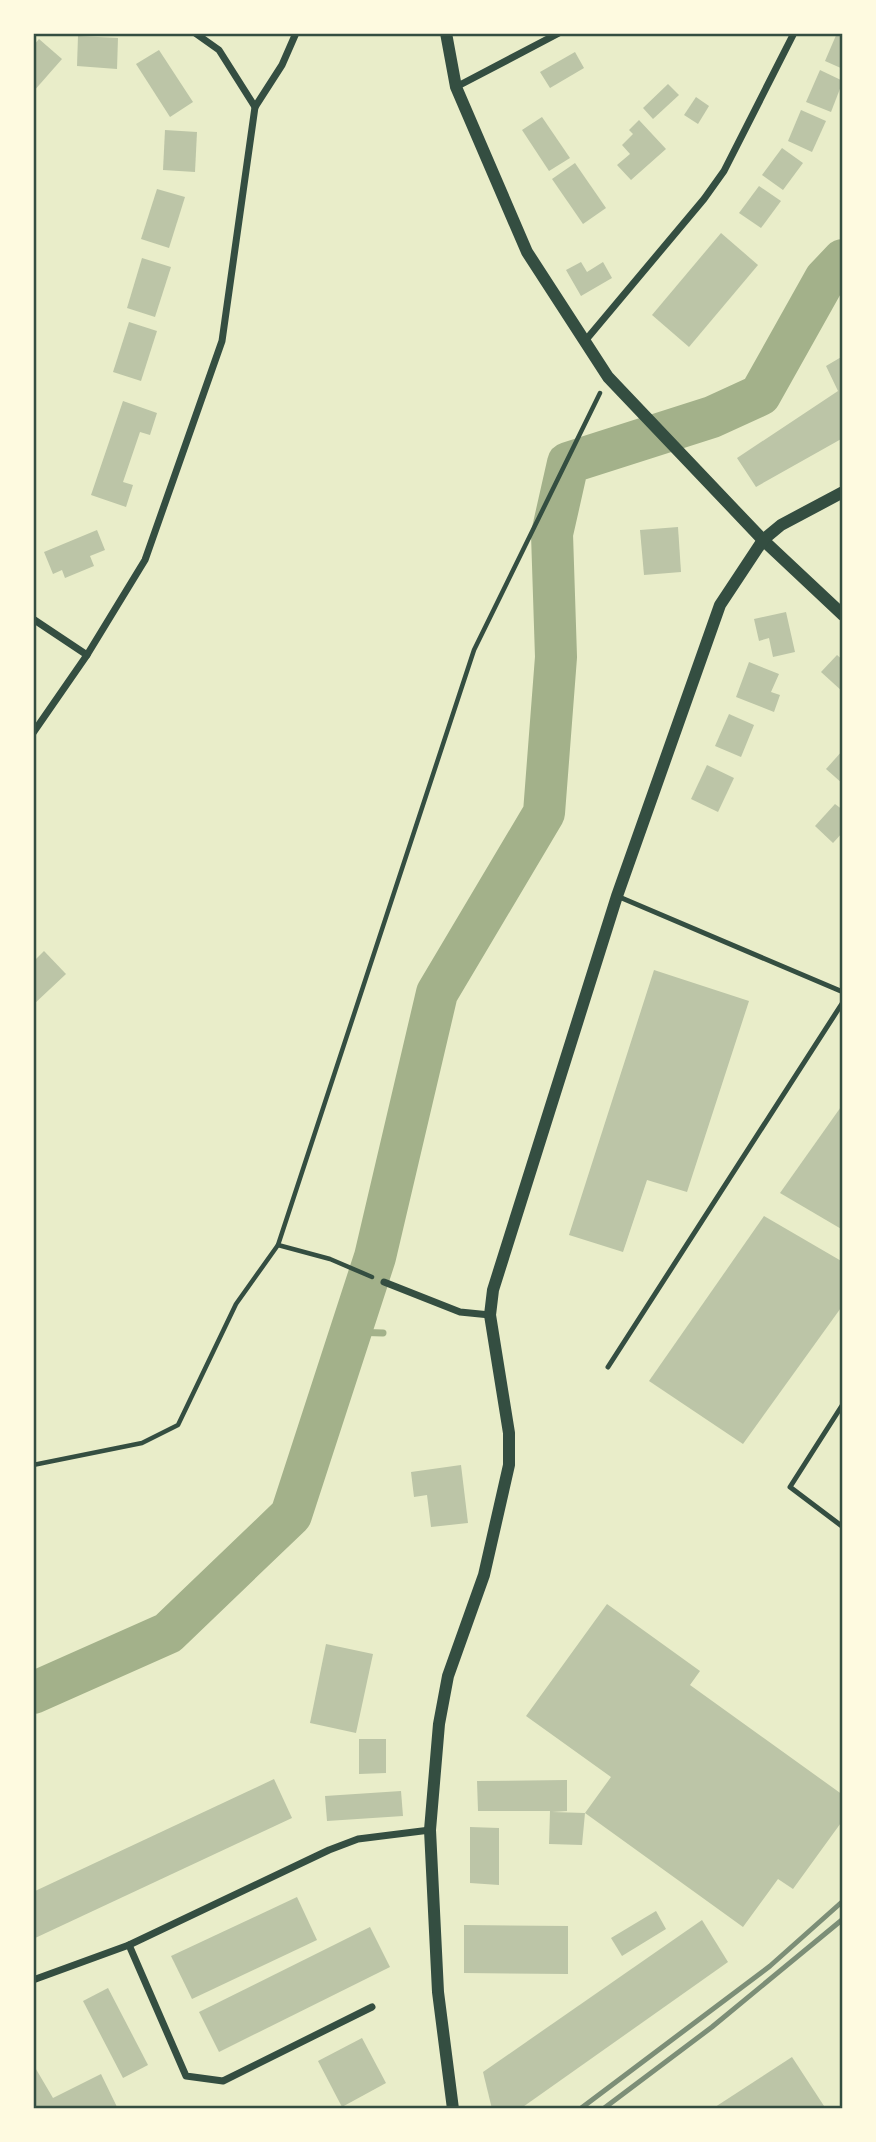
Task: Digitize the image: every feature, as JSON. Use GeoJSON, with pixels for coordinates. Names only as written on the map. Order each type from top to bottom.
{"type":"FeatureCollection","features":[{"type":"Feature","properties":{"kind":"street"},"geometry":{"type":"LineString","coordinates":[[195,33],[219,50],[255,107]]}},
{"type":"Feature","properties":{"kind":"street"},"geometry":{"type":"LineString","coordinates":[[33,733],[87,655],[145,560],[222,341],[255,107],[282,65],[296,33]]}},
{"type":"Feature","properties":{"kind":"street"},"geometry":{"type":"LineString","coordinates":[[446,33],[456,87],[527,252],[608,377],[763,540],[843,615]]}},
{"type":"Feature","properties":{"kind":"street"},"geometry":{"type":"LineString","coordinates":[[456,87],[559,33]]}},
{"type":"Feature","properties":{"kind":"street"},"geometry":{"type":"LineString","coordinates":[[585,341],[704,199],[724,171],[794,33]]}},
{"type":"Feature","properties":{"kind":"street"},"geometry":{"type":"LineString","coordinates":[[453,2109],[438,1992],[430,1830],[439,1724],[447,1676],[484,1575],[509,1465],[509,1433],[490,1315],[493,1290],[617,896],[720,605],[763,540],[781,525],[843,492]]}},
{"type":"Feature","properties":{"kind":"street"},"geometry":{"type":"LineString","coordinates":[[33,619],[87,655]]}},
{"type":"Feature","properties":{"kind":"street"},"geometry":{"type":"LineString","coordinates":[[384,1282],[460,1312],[490,1315]]}},
{"type":"Feature","properties":{"kind":"street"},"geometry":{"type":"LineString","coordinates":[[33,1980],[129,1945],[329,1850],[358,1839],[430,1830]]}},
{"type":"Feature","properties":{"kind":"street"},"geometry":{"type":"LineString","coordinates":[[129,1945],[186,2076],[223,2081],[372,2007]]}},
{"type":"Feature","properties":{"kind":"lane"},"geometry":{"type":"LineString","coordinates":[[617,896],[843,992]]}},
{"type":"Feature","properties":{"kind":"lane"},"geometry":{"type":"LineString","coordinates":[[608,1367],[843,1002]]}},
{"type":"Feature","properties":{"kind":"lane"},"geometry":{"type":"LineString","coordinates":[[843,1404],[790,1487],[843,1527]]}},
{"type":"Feature","properties":{"kind":"path"},"geometry":{"type":"LineString","coordinates":[[33,1465],[142,1443],[178,1424],[236,1304],[278,1245],[474,650],[608,377]]}},
{"type":"Feature","properties":{"kind":"path"},"geometry":{"type":"LineString","coordinates":[[278,1245],[330,1259],[384,1282]]}},
{"type":"Feature","properties":{"kind":"building"},"geometry":{"type":"Polygon","coordinates":[[[837,33],[843,33],[843,69],[825,61],[837,33]]]}},
{"type":"Feature","properties":{"kind":"building"},"geometry":{"type":"Polygon","coordinates":[[[78,36],[118,38],[117,69],[77,66],[78,36]]]}},
{"type":"Feature","properties":{"kind":"building"},"geometry":{"type":"Polygon","coordinates":[[[39,39],[62,59],[33,92],[33,46],[39,39]]]}},
{"type":"Feature","properties":{"kind":"building"},"geometry":{"type":"Polygon","coordinates":[[[159,50],[193,102],[170,117],[136,64],[159,50]]]}},
{"type":"Feature","properties":{"kind":"building"},"geometry":{"type":"Polygon","coordinates":[[[575,52],[584,68],[550,88],[540,72],[575,52]]]}},
{"type":"Feature","properties":{"kind":"building"},"geometry":{"type":"Polygon","coordinates":[[[820,70],[843,81],[831,112],[806,102],[820,70]]]}},
{"type":"Feature","properties":{"kind":"building"},"geometry":{"type":"Polygon","coordinates":[[[668,84],[679,95],[653,119],[643,108],[668,84]]]}},
{"type":"Feature","properties":{"kind":"building"},"geometry":{"type":"Polygon","coordinates":[[[696,97],[709,106],[698,124],[684,115],[696,97]]]}},
{"type":"Feature","properties":{"kind":"building"},"geometry":{"type":"Polygon","coordinates":[[[801,110],[826,121],[812,152],[788,141],[801,110]]]}},
{"type":"Feature","properties":{"kind":"building"},"geometry":{"type":"Polygon","coordinates":[[[542,117],[570,158],[549,171],[522,130],[542,117]]]}},
{"type":"Feature","properties":{"kind":"building"},"geometry":{"type":"Polygon","coordinates":[[[639,120],[666,149],[631,180],[617,165],[630,154],[622,145],[633,134],[629,130],[639,120]]]}},
{"type":"Feature","properties":{"kind":"building"},"geometry":{"type":"Polygon","coordinates":[[[165,130],[197,132],[195,172],[163,170],[165,130]]]}},
{"type":"Feature","properties":{"kind":"building"},"geometry":{"type":"Polygon","coordinates":[[[782,148],[803,163],[783,190],[762,175],[782,148]]]}},
{"type":"Feature","properties":{"kind":"building"},"geometry":{"type":"Polygon","coordinates":[[[575,163],[606,208],[583,224],[552,179],[575,163]]]}},
{"type":"Feature","properties":{"kind":"building"},"geometry":{"type":"Polygon","coordinates":[[[759,186],[781,201],[761,228],[739,213],[759,186]]]}},
{"type":"Feature","properties":{"kind":"building"},"geometry":{"type":"Polygon","coordinates":[[[157,189],[185,197],[169,248],[141,239],[157,189]]]}},
{"type":"Feature","properties":{"kind":"building"},"geometry":{"type":"Polygon","coordinates":[[[721,233],[758,265],[689,347],[652,315],[721,233]]]}},
{"type":"Feature","properties":{"kind":"building"},"geometry":{"type":"Polygon","coordinates":[[[142,258],[171,267],[155,317],[127,308],[142,258]]]}},
{"type":"Feature","properties":{"kind":"building"},"geometry":{"type":"Polygon","coordinates":[[[581,262],[587,272],[603,262],[612,278],[581,296],[566,270],[581,262]]]}},
{"type":"Feature","properties":{"kind":"building"},"geometry":{"type":"Polygon","coordinates":[[[129,322],[157,331],[141,381],[113,372],[129,322]]]}},
{"type":"Feature","properties":{"kind":"building"},"geometry":{"type":"Polygon","coordinates":[[[843,356],[843,438],[756,487],[737,458],[838,391],[826,366],[843,356]]]}},
{"type":"Feature","properties":{"kind":"building"},"geometry":{"type":"Polygon","coordinates":[[[123,401],[157,413],[150,435],[140,432],[123,482],[133,485],[126,507],[91,495],[123,401]]]}},
{"type":"Feature","properties":{"kind":"building"},"geometry":{"type":"Polygon","coordinates":[[[678,527],[681,572],[644,575],[640,530],[678,527]]]}},
{"type":"Feature","properties":{"kind":"building"},"geometry":{"type":"Polygon","coordinates":[[[97,530],[105,550],[90,556],[94,566],[65,578],[62,570],[53,574],[44,552],[97,530]]]}},
{"type":"Feature","properties":{"kind":"building"},"geometry":{"type":"Polygon","coordinates":[[[786,612],[795,652],[773,657],[769,638],[759,641],[754,619],[786,612]]]}},
{"type":"Feature","properties":{"kind":"building"},"geometry":{"type":"Polygon","coordinates":[[[837,655],[843,660],[843,692],[821,672],[837,655]]]}},
{"type":"Feature","properties":{"kind":"building"},"geometry":{"type":"Polygon","coordinates":[[[749,662],[779,674],[771,692],[780,695],[774,712],[736,697],[749,662]]]}},
{"type":"Feature","properties":{"kind":"building"},"geometry":{"type":"Polygon","coordinates":[[[729,714],[754,725],[741,757],[715,746],[729,714]]]}},
{"type":"Feature","properties":{"kind":"building"},"geometry":{"type":"Polygon","coordinates":[[[843,750],[843,784],[826,769],[843,750]]]}},
{"type":"Feature","properties":{"kind":"building"},"geometry":{"type":"Polygon","coordinates":[[[707,765],[734,778],[718,812],[691,799],[707,765]]]}},
{"type":"Feature","properties":{"kind":"building"},"geometry":{"type":"Polygon","coordinates":[[[835,804],[843,810],[843,832],[833,843],[815,826],[835,804]]]}},
{"type":"Feature","properties":{"kind":"building"},"geometry":{"type":"Polygon","coordinates":[[[44,951],[66,974],[33,1005],[33,962],[44,951]]]}},
{"type":"Feature","properties":{"kind":"building"},"geometry":{"type":"Polygon","coordinates":[[[654,970],[749,1001],[687,1192],[647,1180],[623,1252],[569,1235],[654,970]]]}},
{"type":"Feature","properties":{"kind":"building"},"geometry":{"type":"Polygon","coordinates":[[[843,1104],[843,1230],[780,1193],[843,1104]]]}},
{"type":"Feature","properties":{"kind":"building"},"geometry":{"type":"Polygon","coordinates":[[[764,1216],[843,1262],[843,1305],[743,1444],[649,1381],[764,1216]]]}},
{"type":"Feature","properties":{"kind":"building"},"geometry":{"type":"Polygon","coordinates":[[[461,1465],[468,1523],[431,1527],[427,1495],[414,1497],[411,1472],[461,1465]]]}},
{"type":"Feature","properties":{"kind":"building"},"geometry":{"type":"Polygon","coordinates":[[[607,1604],[700,1671],[690,1685],[843,1795],[843,1820],[793,1889],[778,1879],[743,1927],[585,1813],[611,1777],[526,1716],[607,1604]]]}},
{"type":"Feature","properties":{"kind":"building"},"geometry":{"type":"Polygon","coordinates":[[[326,1644],[373,1654],[356,1733],[310,1723],[326,1644]]]}},
{"type":"Feature","properties":{"kind":"building"},"geometry":{"type":"Polygon","coordinates":[[[359,1739],[386,1739],[386,1773],[359,1774],[359,1739]]]}},
{"type":"Feature","properties":{"kind":"building"},"geometry":{"type":"Polygon","coordinates":[[[274,1779],[292,1818],[33,1939],[33,1892],[274,1779]]]}},
{"type":"Feature","properties":{"kind":"building"},"geometry":{"type":"Polygon","coordinates":[[[567,1780],[567,1811],[552,1812],[585,1813],[582,1845],[549,1844],[550,1811],[478,1811],[477,1781],[567,1780]]]}},
{"type":"Feature","properties":{"kind":"building"},"geometry":{"type":"Polygon","coordinates":[[[401,1791],[403,1816],[327,1821],[325,1796],[401,1791]]]}},
{"type":"Feature","properties":{"kind":"building"},"geometry":{"type":"Polygon","coordinates":[[[470,1827],[499,1828],[499,1885],[470,1883],[470,1827]]]}},
{"type":"Feature","properties":{"kind":"building"},"geometry":{"type":"Polygon","coordinates":[[[297,1897],[317,1940],[192,1999],[171,1956],[297,1897]]]}},
{"type":"Feature","properties":{"kind":"building"},"geometry":{"type":"Polygon","coordinates":[[[656,1911],[666,1929],[622,1956],[611,1938],[656,1911]]]}},
{"type":"Feature","properties":{"kind":"building"},"geometry":{"type":"Polygon","coordinates":[[[702,1920],[728,1962],[520,2109],[492,2109],[483,2072],[702,1920]]]}},
{"type":"Feature","properties":{"kind":"building"},"geometry":{"type":"Polygon","coordinates":[[[464,1925],[568,1926],[568,1974],[464,1973],[464,1925]]]}},
{"type":"Feature","properties":{"kind":"building"},"geometry":{"type":"Polygon","coordinates":[[[370,1927],[390,1967],[219,2052],[199,2012],[370,1927]]]}},
{"type":"Feature","properties":{"kind":"building"},"geometry":{"type":"Polygon","coordinates":[[[108,1988],[148,2065],[123,2078],[83,2001],[108,1988]]]}},
{"type":"Feature","properties":{"kind":"building"},"geometry":{"type":"Polygon","coordinates":[[[362,2038],[386,2083],[342,2107],[318,2061],[362,2038]]]}},
{"type":"Feature","properties":{"kind":"building"},"geometry":{"type":"Polygon","coordinates":[[[792,2057],[826,2109],[712,2109],[792,2057]]]}},
{"type":"Feature","properties":{"kind":"building"},"geometry":{"type":"Polygon","coordinates":[[[33,2064],[53,2098],[101,2074],[118,2109],[33,2109],[33,2064]]]}},
{"type":"Feature","properties":{"kind":"waterway"},"geometry":{"type":"LineString","coordinates":[[33,1693],[168,1633],[291,1515],[375,1257],[437,993],[544,813],[556,657],[552,534],[568,463],[712,417],[760,395],[825,279],[843,260]]}},
{"type":"Feature","properties":{"kind":"waterway"},"geometry":{"type":"LineString","coordinates":[[351,1332],[383,1333]]}},
{"type":"Feature","properties":{"kind":"railway"},"geometry":{"type":"LineString","coordinates":[[580,2109],[770,1966],[843,1901]]}},
{"type":"Feature","properties":{"kind":"railway"},"geometry":{"type":"LineString","coordinates":[[603,2109],[712,2027],[843,1919]]}}]}
